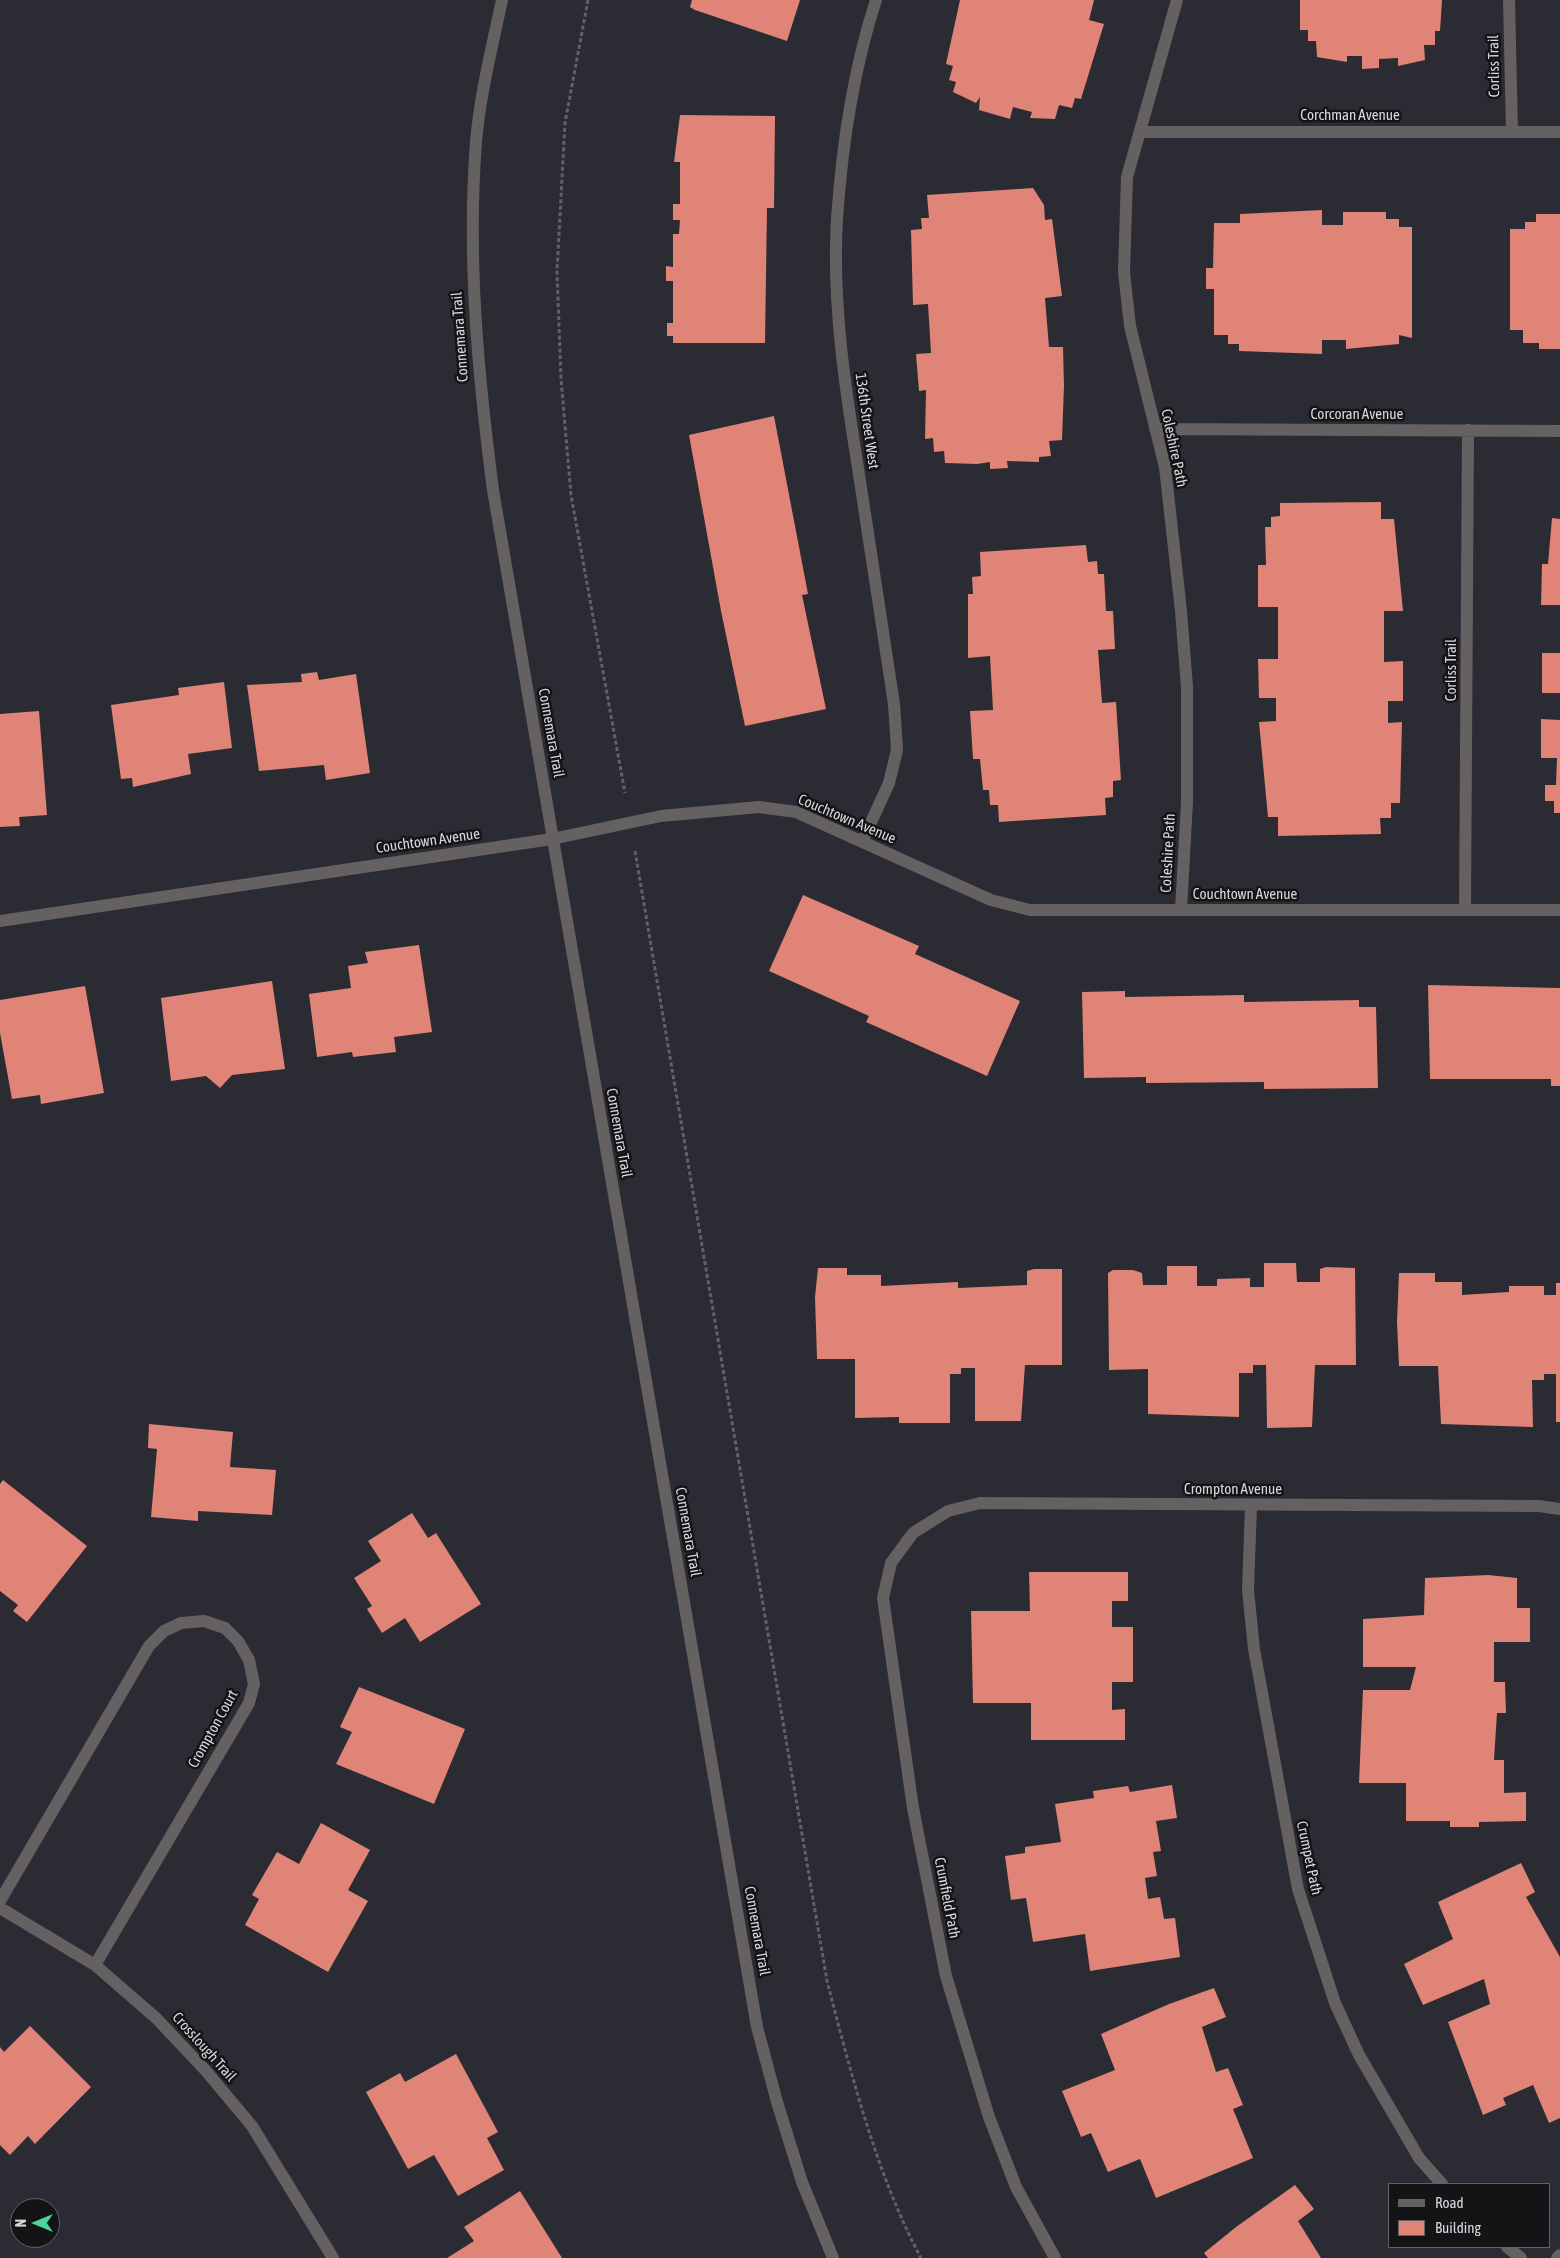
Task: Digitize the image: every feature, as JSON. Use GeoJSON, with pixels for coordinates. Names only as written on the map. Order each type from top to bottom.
{"type":"FeatureCollection","features":[{"type":"Feature","properties":{"kind":"street","name":"Connemara Trail"},"geometry":{"type":"LineString","coordinates":[[502,0],[476,140],[471,228],[474,310],[481,392],[493,490],[757,2027],[777,2102],[802,2182],[833,2258]]}},
{"type":"Feature","properties":{"kind":"street","name":"136th Street West"},"geometry":{"type":"LineString","coordinates":[[862,842],[889,783],[896,750],[894,704],[845,388],[837,281],[837,220],[850,95],[876,0]]}},
{"type":"Feature","properties":{"kind":"street","name":"Coleshire Path"},"geometry":{"type":"LineString","coordinates":[[1176,0],[1127,177],[1124,272],[1130,326],[1165,468],[1181,611],[1187,687],[1187,802],[1181,910]]}},
{"type":"Feature","properties":{"kind":"street","name":"Corliss Trail"},"geometry":{"type":"LineString","coordinates":[[1509,0],[1512,130]]}},
{"type":"Feature","properties":{"kind":"street","name":"Corchman Avenue"},"geometry":{"type":"LineString","coordinates":[[1140,132],[1512,130],[1560,132]]}},
{"type":"Feature","properties":{"kind":"street","name":"Corcoran Avenue"},"geometry":{"type":"LineString","coordinates":[[1155,430],[1560,431]]}},
{"type":"Feature","properties":{"kind":"street","name":"Corliss Trail"},"geometry":{"type":"LineString","coordinates":[[1465,910],[1468,430]]}},
{"type":"Feature","properties":{"kind":"street","name":"Couchtown Avenue"},"geometry":{"type":"LineString","coordinates":[[0,921],[552,839],[661,816],[759,807],[796,812],[991,900],[1030,910],[1560,910]]}},
{"type":"Feature","properties":{"kind":"street","name":"Crompton Avenue"},"geometry":{"type":"LineString","coordinates":[[913,1533],[948,1511],[980,1503],[1251,1506],[1539,1506],[1560,1509]]}},
{"type":"Feature","properties":{"kind":"street","name":"Crumpet Path"},"geometry":{"type":"LineString","coordinates":[[1251,1506],[1248,1590],[1254,1650],[1298,1889],[1335,2003],[1359,2055],[1419,2158],[1441,2183]]}},
{"type":"Feature","properties":{"kind":"street","name":"Crumfield Path"},"geometry":{"type":"LineString","coordinates":[[913,1533],[891,1563],[883,1598],[913,1808],[944,1966],[989,2117],[1016,2188],[1055,2258]]}},
{"type":"Feature","properties":{"kind":"street","name":"Crompton Court"},"geometry":{"type":"LineString","coordinates":[[0,1901],[149,1646],[164,1631],[181,1623],[204,1621],[225,1628],[238,1641],[249,1660],[254,1684],[249,1703],[95,1965]]}},
{"type":"Feature","properties":{"kind":"street","name":"Crosslough Trail"},"geometry":{"type":"LineString","coordinates":[[0,1908],[95,1965],[156,2018],[252,2126],[333,2258]]}},
{"type":"Feature","properties":{"kind":"street"},"geometry":{"type":"LineString","coordinates":[[1508,2248],[1521,2258]]}},
{"type":"Feature","properties":{"kind":"street"},"geometry":{"type":"LineString","coordinates":[[1557,2258],[1560,2255]]}},
{"type":"Feature","properties":{"kind":"path"},"geometry":{"type":"LineString","coordinates":[[588,0],[565,124],[557,271],[561,379],[571,495],[630,823],[827,1981],[850,2070],[874,2143],[910,2238],[921,2258]]}},
{"type":"Feature","properties":{"kind":"building"},"geometry":{"type":"Polygon","coordinates":[[[692,0],[800,0],[787,41],[695,10],[690,7],[692,0]]]}},
{"type":"Feature","properties":{"kind":"building"},"geometry":{"type":"Polygon","coordinates":[[[960,0],[1094,0],[1089,20],[1104,24],[1081,99],[1075,98],[1072,108],[1059,105],[1055,119],[1030,118],[1032,112],[1013,107],[1010,119],[979,110],[980,97],[976,103],[953,92],[956,82],[949,80],[953,66],[946,64],[960,0]]]}},
{"type":"Feature","properties":{"kind":"building"},"geometry":{"type":"Polygon","coordinates":[[[1300,0],[1442,0],[1440,31],[1435,31],[1435,45],[1424,45],[1425,60],[1398,66],[1398,58],[1379,59],[1379,68],[1362,69],[1362,56],[1347,56],[1347,62],[1317,57],[1316,41],[1308,41],[1308,30],[1300,30],[1300,0]]]}},
{"type":"Feature","properties":{"kind":"building"},"geometry":{"type":"Polygon","coordinates":[[[680,115],[775,116],[774,208],[767,208],[765,343],[673,343],[673,336],[667,336],[667,323],[673,323],[673,281],[666,281],[666,266],[673,267],[673,234],[679,234],[680,220],[673,220],[673,204],[680,204],[680,162],[674,162],[680,115]]]}},
{"type":"Feature","properties":{"kind":"building"},"geometry":{"type":"Polygon","coordinates":[[[1033,188],[1044,205],[1045,220],[1052,219],[1062,296],[1045,298],[1049,347],[1063,347],[1062,440],[1049,441],[1051,456],[1039,457],[1039,462],[1007,461],[1008,468],[990,469],[990,462],[977,464],[945,463],[944,451],[934,452],[933,438],[925,439],[926,390],[919,391],[916,354],[931,353],[928,304],[913,305],[911,230],[922,229],[921,218],[929,218],[927,195],[1033,188]]]}},
{"type":"Feature","properties":{"kind":"building"},"geometry":{"type":"Polygon","coordinates":[[[1322,210],[1322,225],[1343,225],[1343,212],[1386,212],[1386,219],[1399,219],[1399,227],[1412,227],[1412,338],[1399,335],[1399,344],[1346,349],[1346,340],[1322,340],[1322,354],[1239,351],[1239,344],[1228,344],[1228,335],[1214,335],[1214,289],[1206,289],[1206,268],[1213,268],[1214,223],[1240,223],[1240,214],[1322,210]]]}},
{"type":"Feature","properties":{"kind":"building"},"geometry":{"type":"Polygon","coordinates":[[[1536,214],[1560,214],[1560,349],[1539,349],[1539,343],[1523,343],[1523,330],[1510,330],[1510,229],[1525,229],[1525,222],[1536,222],[1536,214]]]}},
{"type":"Feature","properties":{"kind":"building"},"geometry":{"type":"Polygon","coordinates":[[[774,416],[808,594],[802,595],[826,709],[745,726],[721,611],[689,435],[774,416]]]}},
{"type":"Feature","properties":{"kind":"building"},"geometry":{"type":"Polygon","coordinates":[[[1381,502],[1381,519],[1394,519],[1403,611],[1384,611],[1384,662],[1403,661],[1403,701],[1388,701],[1388,723],[1402,722],[1400,803],[1391,803],[1391,818],[1380,818],[1381,834],[1278,836],[1278,817],[1268,817],[1259,722],[1276,721],[1276,698],[1259,698],[1258,659],[1278,659],[1278,607],[1258,607],[1258,565],[1266,565],[1265,527],[1271,527],[1271,517],[1280,516],[1280,503],[1381,502]]]}},
{"type":"Feature","properties":{"kind":"building"},"geometry":{"type":"Polygon","coordinates":[[[1552,518],[1560,519],[1560,605],[1541,605],[1542,564],[1548,564],[1552,518]]]}},
{"type":"Feature","properties":{"kind":"building"},"geometry":{"type":"Polygon","coordinates":[[[1086,545],[1088,562],[1097,561],[1098,574],[1104,574],[1106,611],[1113,611],[1115,649],[1098,650],[1102,703],[1116,702],[1121,780],[1113,781],[1113,797],[1105,798],[1106,815],[999,822],[998,805],[990,805],[989,790],[983,790],[980,759],[973,759],[970,711],[993,710],[990,656],[968,658],[968,594],[973,594],[972,577],[981,576],[980,552],[1086,545]]]}},
{"type":"Feature","properties":{"kind":"building"},"geometry":{"type":"Polygon","coordinates":[[[1542,653],[1560,653],[1560,693],[1542,693],[1542,653]]]}},
{"type":"Feature","properties":{"kind":"building"},"geometry":{"type":"Polygon","coordinates":[[[317,672],[319,680],[356,674],[370,773],[326,780],[324,765],[259,771],[247,685],[302,682],[301,674],[317,672]]]}},
{"type":"Feature","properties":{"kind":"building"},"geometry":{"type":"Polygon","coordinates":[[[224,682],[232,748],[188,754],[191,774],[133,787],[132,778],[121,779],[111,705],[179,695],[178,688],[224,682]]]}},
{"type":"Feature","properties":{"kind":"building"},"geometry":{"type":"Polygon","coordinates":[[[39,711],[47,815],[19,817],[20,826],[0,827],[0,714],[39,711]]]}},
{"type":"Feature","properties":{"kind":"building"},"geometry":{"type":"Polygon","coordinates":[[[1541,719],[1560,720],[1560,813],[1554,813],[1554,801],[1545,801],[1545,785],[1556,785],[1557,758],[1541,758],[1541,719]]]}},
{"type":"Feature","properties":{"kind":"building"},"geometry":{"type":"Polygon","coordinates":[[[803,895],[919,946],[915,954],[1020,1001],[987,1076],[866,1022],[869,1016],[769,971],[803,895]]]}},
{"type":"Feature","properties":{"kind":"building"},"geometry":{"type":"Polygon","coordinates":[[[419,945],[432,1032],[394,1037],[396,1052],[353,1057],[352,1052],[317,1057],[309,994],[351,988],[348,966],[368,963],[365,952],[419,945]]]}},
{"type":"Feature","properties":{"kind":"building"},"geometry":{"type":"Polygon","coordinates":[[[272,981],[285,1069],[232,1075],[220,1088],[206,1076],[171,1081],[161,998],[272,981]]]}},
{"type":"Feature","properties":{"kind":"building"},"geometry":{"type":"Polygon","coordinates":[[[1428,985],[1560,988],[1560,1086],[1551,1086],[1551,1079],[1430,1079],[1428,985]]]}},
{"type":"Feature","properties":{"kind":"building"},"geometry":{"type":"Polygon","coordinates":[[[85,986],[104,1093],[41,1104],[40,1095],[12,1099],[0,1033],[0,1000],[85,986]]]}},
{"type":"Feature","properties":{"kind":"building"},"geometry":{"type":"Polygon","coordinates":[[[1125,991],[1125,997],[1244,995],[1244,1002],[1359,1000],[1359,1007],[1376,1007],[1378,1088],[1264,1089],[1264,1082],[1146,1083],[1146,1077],[1084,1078],[1082,992],[1125,991]]]}},
{"type":"Feature","properties":{"kind":"building"},"geometry":{"type":"Polygon","coordinates":[[[1264,1263],[1296,1263],[1297,1282],[1320,1282],[1320,1269],[1326,1267],[1355,1268],[1356,1365],[1315,1365],[1312,1427],[1267,1428],[1266,1365],[1253,1365],[1253,1373],[1239,1373],[1239,1417],[1148,1414],[1148,1369],[1109,1370],[1108,1273],[1113,1270],[1133,1270],[1142,1273],[1143,1285],[1167,1285],[1167,1266],[1197,1266],[1197,1286],[1217,1286],[1217,1279],[1250,1278],[1250,1287],[1264,1287],[1264,1263]]]}},
{"type":"Feature","properties":{"kind":"building"},"geometry":{"type":"Polygon","coordinates":[[[818,1268],[847,1268],[847,1275],[881,1275],[881,1286],[958,1282],[958,1288],[1027,1285],[1027,1271],[1034,1269],[1062,1269],[1062,1365],[1025,1365],[1021,1421],[975,1421],[975,1368],[961,1368],[961,1374],[950,1374],[950,1423],[899,1423],[899,1417],[855,1418],[855,1359],[817,1359],[815,1297],[818,1268]]]}},
{"type":"Feature","properties":{"kind":"building"},"geometry":{"type":"Polygon","coordinates":[[[1399,1273],[1435,1273],[1435,1282],[1462,1282],[1462,1295],[1509,1292],[1509,1286],[1544,1286],[1544,1295],[1556,1295],[1556,1283],[1560,1283],[1560,1422],[1556,1422],[1556,1374],[1544,1374],[1544,1380],[1532,1380],[1533,1427],[1441,1424],[1438,1366],[1399,1366],[1397,1322],[1399,1273]]]}},
{"type":"Feature","properties":{"kind":"building"},"geometry":{"type":"Polygon","coordinates":[[[149,1424],[233,1432],[230,1467],[276,1470],[272,1515],[198,1511],[198,1521],[151,1517],[157,1449],[148,1448],[149,1424]]]}},
{"type":"Feature","properties":{"kind":"building"},"geometry":{"type":"Polygon","coordinates":[[[3,1480],[87,1546],[27,1622],[13,1611],[18,1605],[0,1591],[0,1484],[3,1480]]]}},
{"type":"Feature","properties":{"kind":"building"},"geometry":{"type":"Polygon","coordinates":[[[412,1513],[428,1538],[436,1533],[481,1604],[420,1642],[405,1618],[382,1633],[367,1609],[372,1606],[354,1578],[381,1561],[368,1541],[412,1513]]]}},
{"type":"Feature","properties":{"kind":"building"},"geometry":{"type":"Polygon","coordinates":[[[1029,1572],[1128,1572],[1128,1601],[1112,1601],[1112,1627],[1133,1627],[1133,1682],[1112,1682],[1112,1710],[1125,1709],[1125,1740],[1031,1740],[1031,1703],[973,1703],[971,1611],[1030,1611],[1029,1572]]]}},
{"type":"Feature","properties":{"kind":"building"},"geometry":{"type":"Polygon","coordinates":[[[1488,1575],[1517,1578],[1517,1608],[1530,1608],[1530,1642],[1494,1642],[1494,1682],[1505,1682],[1506,1713],[1497,1713],[1494,1760],[1504,1760],[1504,1793],[1526,1792],[1526,1821],[1479,1822],[1479,1827],[1450,1827],[1450,1821],[1406,1821],[1406,1783],[1359,1783],[1363,1690],[1410,1690],[1416,1667],[1363,1667],[1363,1619],[1424,1615],[1425,1578],[1488,1575]]]}},
{"type":"Feature","properties":{"kind":"building"},"geometry":{"type":"Polygon","coordinates":[[[359,1687],[465,1729],[434,1804],[336,1764],[352,1732],[340,1727],[359,1687]]]}},
{"type":"Feature","properties":{"kind":"building"},"geometry":{"type":"Polygon","coordinates":[[[1172,1785],[1177,1818],[1156,1821],[1161,1851],[1153,1852],[1157,1876],[1145,1878],[1148,1899],[1160,1897],[1164,1919],[1175,1918],[1180,1957],[1090,1971],[1085,1934],[1033,1942],[1026,1898],[1011,1900],[1005,1856],[1025,1853],[1025,1847],[1061,1842],[1055,1804],[1094,1798],[1093,1791],[1128,1786],[1130,1792],[1172,1785]]]}},
{"type":"Feature","properties":{"kind":"building"},"geometry":{"type":"Polygon","coordinates":[[[321,1823],[370,1850],[348,1890],[368,1901],[328,1972],[245,1925],[259,1899],[252,1895],[277,1852],[299,1864],[321,1823]]]}},
{"type":"Feature","properties":{"kind":"building"},"geometry":{"type":"Polygon","coordinates":[[[1521,1863],[1535,1892],[1526,1897],[1560,1957],[1560,2118],[1549,2123],[1533,2085],[1503,2098],[1506,2105],[1483,2115],[1448,2022],[1490,2004],[1484,1979],[1423,2005],[1404,1964],[1453,1939],[1438,1902],[1521,1863]]]}},
{"type":"Feature","properties":{"kind":"building"},"geometry":{"type":"Polygon","coordinates":[[[1214,1988],[1226,2017],[1202,2027],[1216,2072],[1228,2068],[1243,2105],[1233,2109],[1253,2158],[1156,2198],[1140,2159],[1108,2172],[1091,2133],[1081,2137],[1062,2091],[1115,2070],[1101,2034],[1169,2004],[1214,1988]]]}},
{"type":"Feature","properties":{"kind":"building"},"geometry":{"type":"Polygon","coordinates":[[[30,2026],[91,2087],[35,2144],[28,2136],[10,2155],[0,2145],[0,2047],[4,2052],[30,2026]]]}},
{"type":"Feature","properties":{"kind":"building"},"geometry":{"type":"Polygon","coordinates":[[[456,2054],[498,2132],[487,2138],[504,2170],[458,2196],[434,2155],[408,2169],[366,2092],[400,2073],[405,2082],[456,2054]]]}},
{"type":"Feature","properties":{"kind":"building"},"geometry":{"type":"Polygon","coordinates":[[[1295,2185],[1314,2209],[1298,2221],[1321,2258],[1208,2258],[1204,2253],[1236,2227],[1295,2185]]]}},
{"type":"Feature","properties":{"kind":"building"},"geometry":{"type":"Polygon","coordinates":[[[520,2191],[562,2258],[447,2258],[474,2241],[464,2227],[520,2191]]]}}]}
